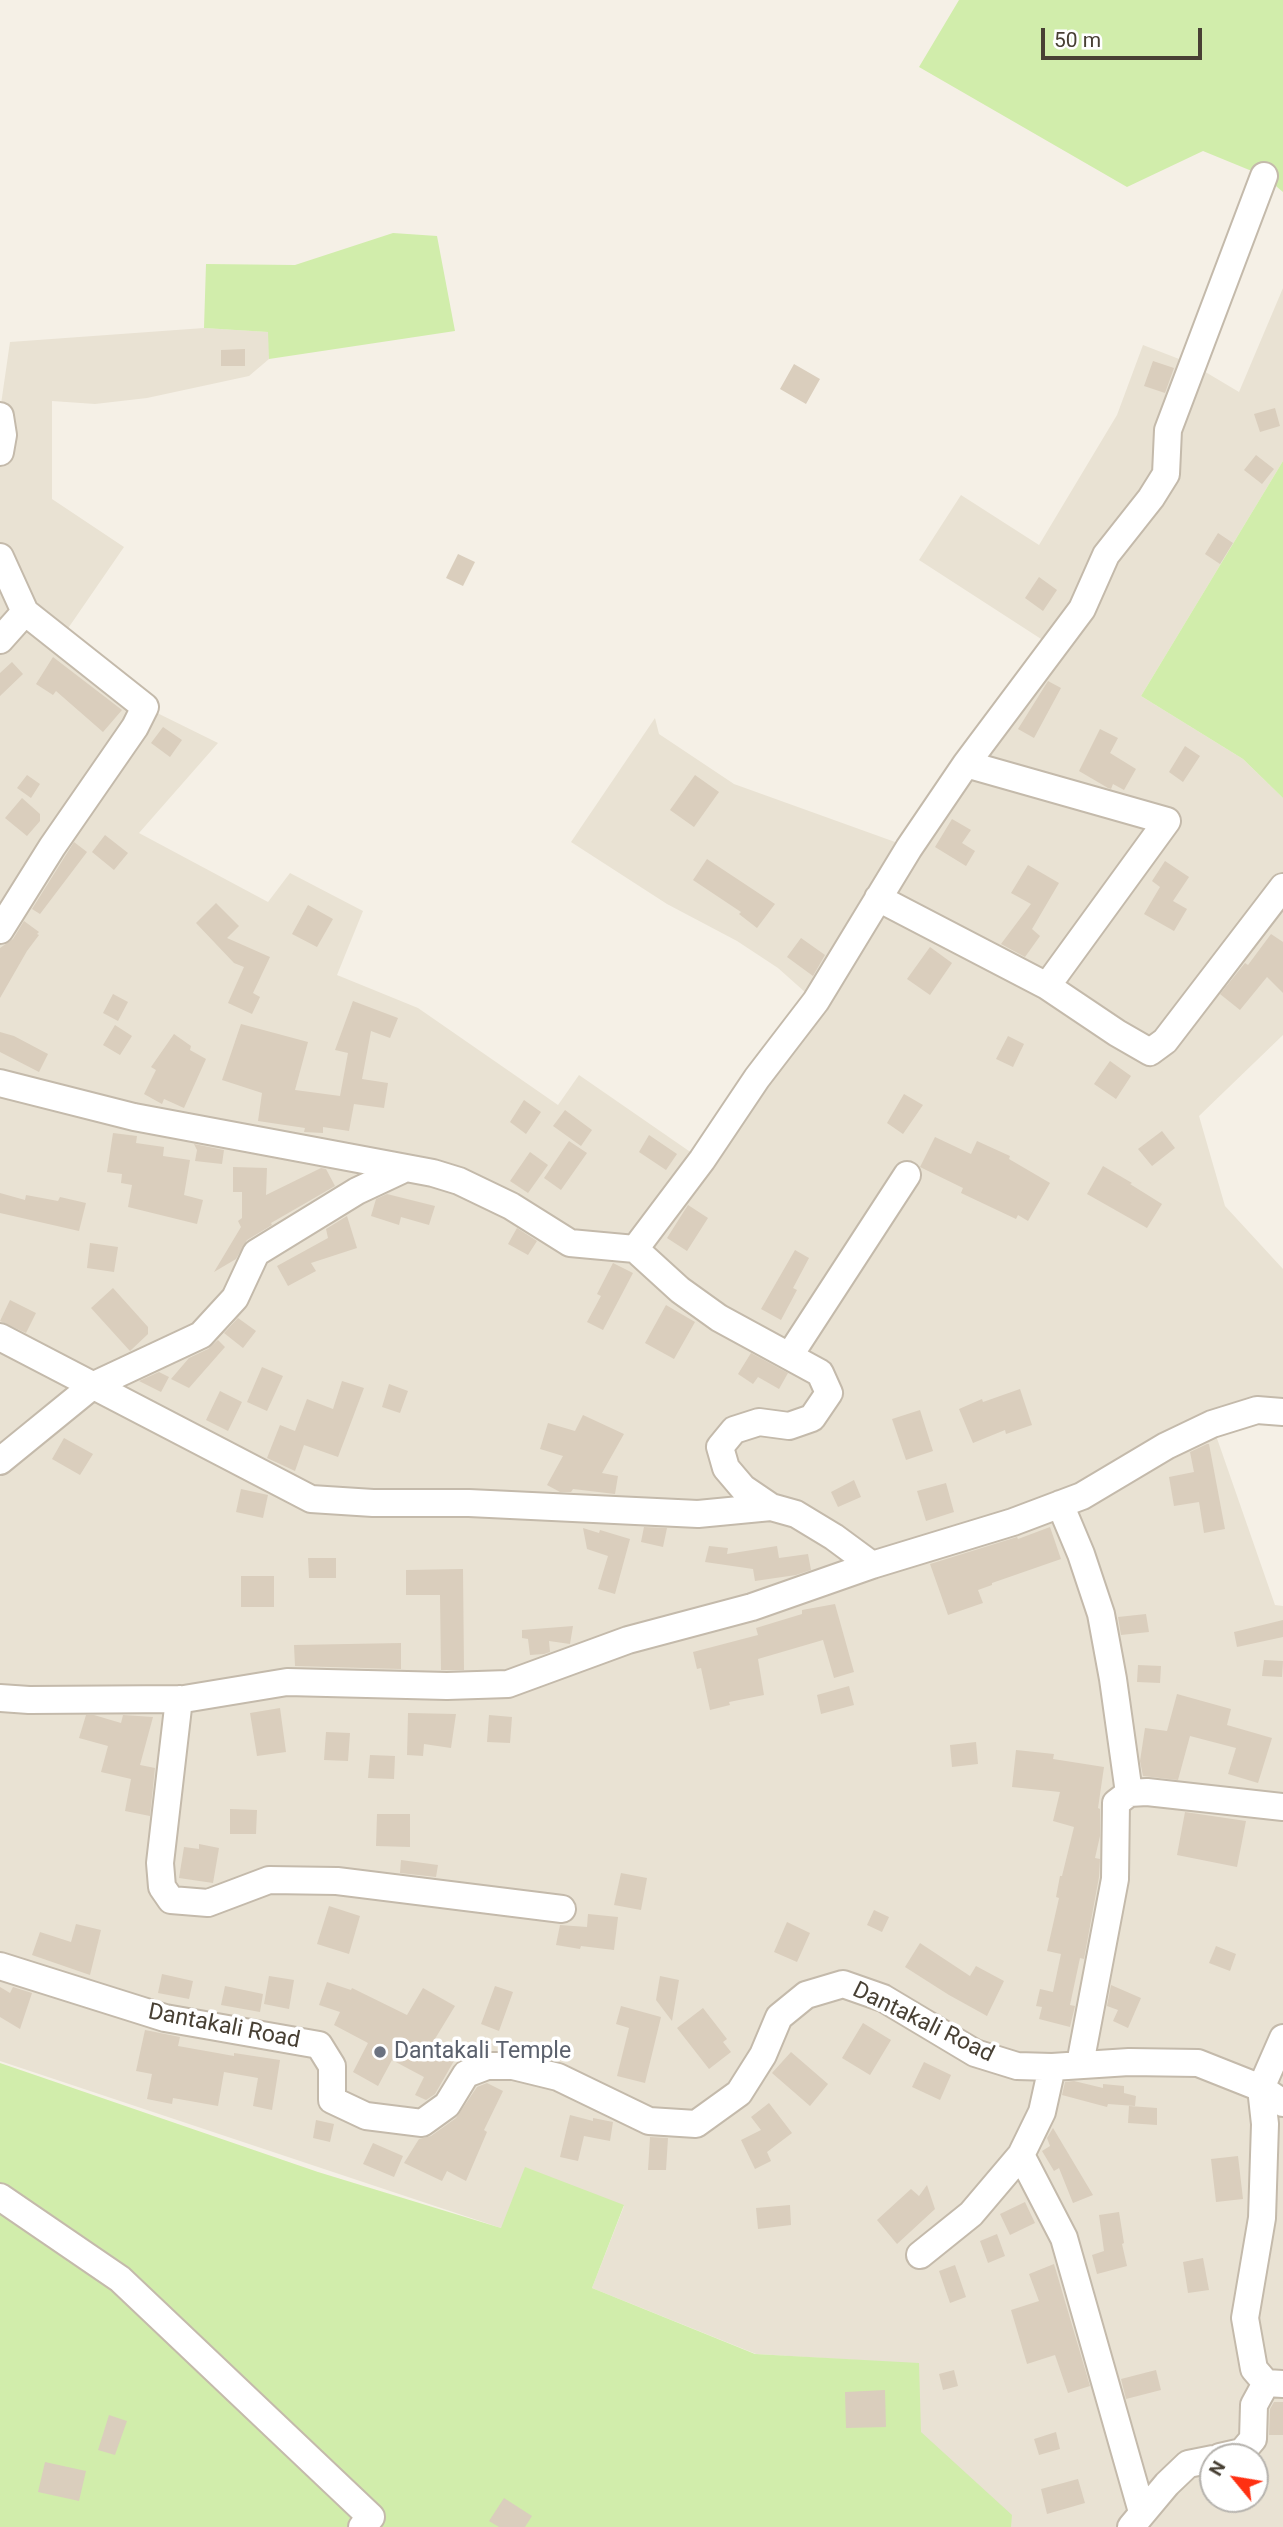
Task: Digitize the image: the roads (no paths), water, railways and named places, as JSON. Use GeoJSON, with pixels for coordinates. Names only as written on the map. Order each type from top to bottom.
{"type":"FeatureCollection","features":[{"type":"Feature","properties":{"kind":"street"},"geometry":{"type":"LineString","coordinates":[[635,1250],[702,1160],[757,1078],[816,1001],[909,848],[967,764],[1082,609],[1106,555],[1151,498],[1166,474],[1168,430],[1264,176]]}},
{"type":"Feature","properties":{"kind":"street"},"geometry":{"type":"LineString","coordinates":[[0,416],[0,452]]}},
{"type":"Feature","properties":{"kind":"street"},"geometry":{"type":"LineString","coordinates":[[0,557],[25,612],[145,707],[135,727],[52,847],[0,930]]}},
{"type":"Feature","properties":{"kind":"street"},"geometry":{"type":"LineString","coordinates":[[0,640],[25,612]]}},
{"type":"Feature","properties":{"kind":"street"},"geometry":{"type":"LineString","coordinates":[[967,764],[1167,821],[1047,986]]}},
{"type":"Feature","properties":{"kind":"street"},"geometry":{"type":"LineString","coordinates":[[878,898],[1047,986],[1117,1034],[1150,1052],[1165,1041],[1283,887]]}},
{"type":"Feature","properties":{"kind":"street"},"geometry":{"type":"LineString","coordinates":[[0,1083],[134,1117],[433,1173],[460,1181],[512,1206],[570,1243],[635,1250],[680,1290],[719,1318],[820,1373],[829,1393],[812,1418],[789,1426],[759,1422],[734,1430],[720,1447],[726,1468],[743,1488],[771,1507],[796,1514],[872,1565]]}},
{"type":"Feature","properties":{"kind":"street"},"geometry":{"type":"LineString","coordinates":[[0,1461],[92,1386],[201,1335],[235,1298],[256,1253],[357,1191],[404,1169]]}},
{"type":"Feature","properties":{"kind":"street"},"geometry":{"type":"LineString","coordinates":[[790,1355],[907,1175]]}},
{"type":"Feature","properties":{"kind":"street"},"geometry":{"type":"LineString","coordinates":[[0,1337],[311,1499],[373,1503],[469,1503],[698,1514],[771,1507]]}},
{"type":"Feature","properties":{"kind":"street"},"geometry":{"type":"LineString","coordinates":[[0,1698],[179,1699],[287,1682],[447,1686],[508,1684],[628,1640],[752,1607],[872,1565],[1013,1522],[1082,1496],[1166,1446],[1212,1424],[1257,1410],[1283,1412]]}},
{"type":"Feature","properties":{"kind":"street"},"geometry":{"type":"LineString","coordinates":[[1060,1504],[1081,1554],[1101,1614],[1129,1793]]}},
{"type":"Feature","properties":{"kind":"street"},"geometry":{"type":"LineString","coordinates":[[179,1699],[160,1863],[162,1886],[171,1900],[208,1903],[269,1880],[337,1881],[562,1909]]}},
{"type":"Feature","properties":{"kind":"street"},"geometry":{"type":"LineString","coordinates":[[1080,2064],[1115,1879],[1116,1803],[1129,1793],[1147,1792],[1283,1807]]}},
{"type":"Feature","properties":{"kind":"street","name":"Dantakali Road"},"geometry":{"type":"LineString","coordinates":[[0,1966],[165,2018],[318,2045],[332,2066],[332,2101],[366,2116],[422,2123],[447,2105],[466,2074],[487,2066],[513,2066],[558,2077],[649,2121],[696,2124],[739,2093],[764,2055],[779,2017],[806,1995],[843,1984],[883,1998],[975,2053],[1017,2066],[1052,2067],[1129,2062],[1198,2063],[1261,2088],[1283,2103]]}},
{"type":"Feature","properties":{"kind":"street"},"geometry":{"type":"LineString","coordinates":[[1250,2443],[1253,2439],[1254,2405],[1274,2384],[1254,2369],[1245,2318],[1262,2218],[1265,2124],[1261,2088],[1283,2038]]}},
{"type":"Feature","properties":{"kind":"street"},"geometry":{"type":"LineString","coordinates":[[920,2255],[971,2214],[1021,2155],[1042,2112],[1052,2067]]}},
{"type":"Feature","properties":{"kind":"street"},"geometry":{"type":"LineString","coordinates":[[1021,2155],[1064,2238],[1137,2519]]}},
{"type":"Feature","properties":{"kind":"street"},"geometry":{"type":"LineString","coordinates":[[0,2197],[120,2278],[371,2517],[362,2527]]}},
{"type":"Feature","properties":{"kind":"street"},"geometry":{"type":"LineString","coordinates":[[1137,2519],[1188,2464],[1199,2462]]}},
{"type":"Feature","properties":{"kind":"place","name":"Dantakali Temple"},"geometry":{"type":"Point","coordinates":[380,2052]}}]}
